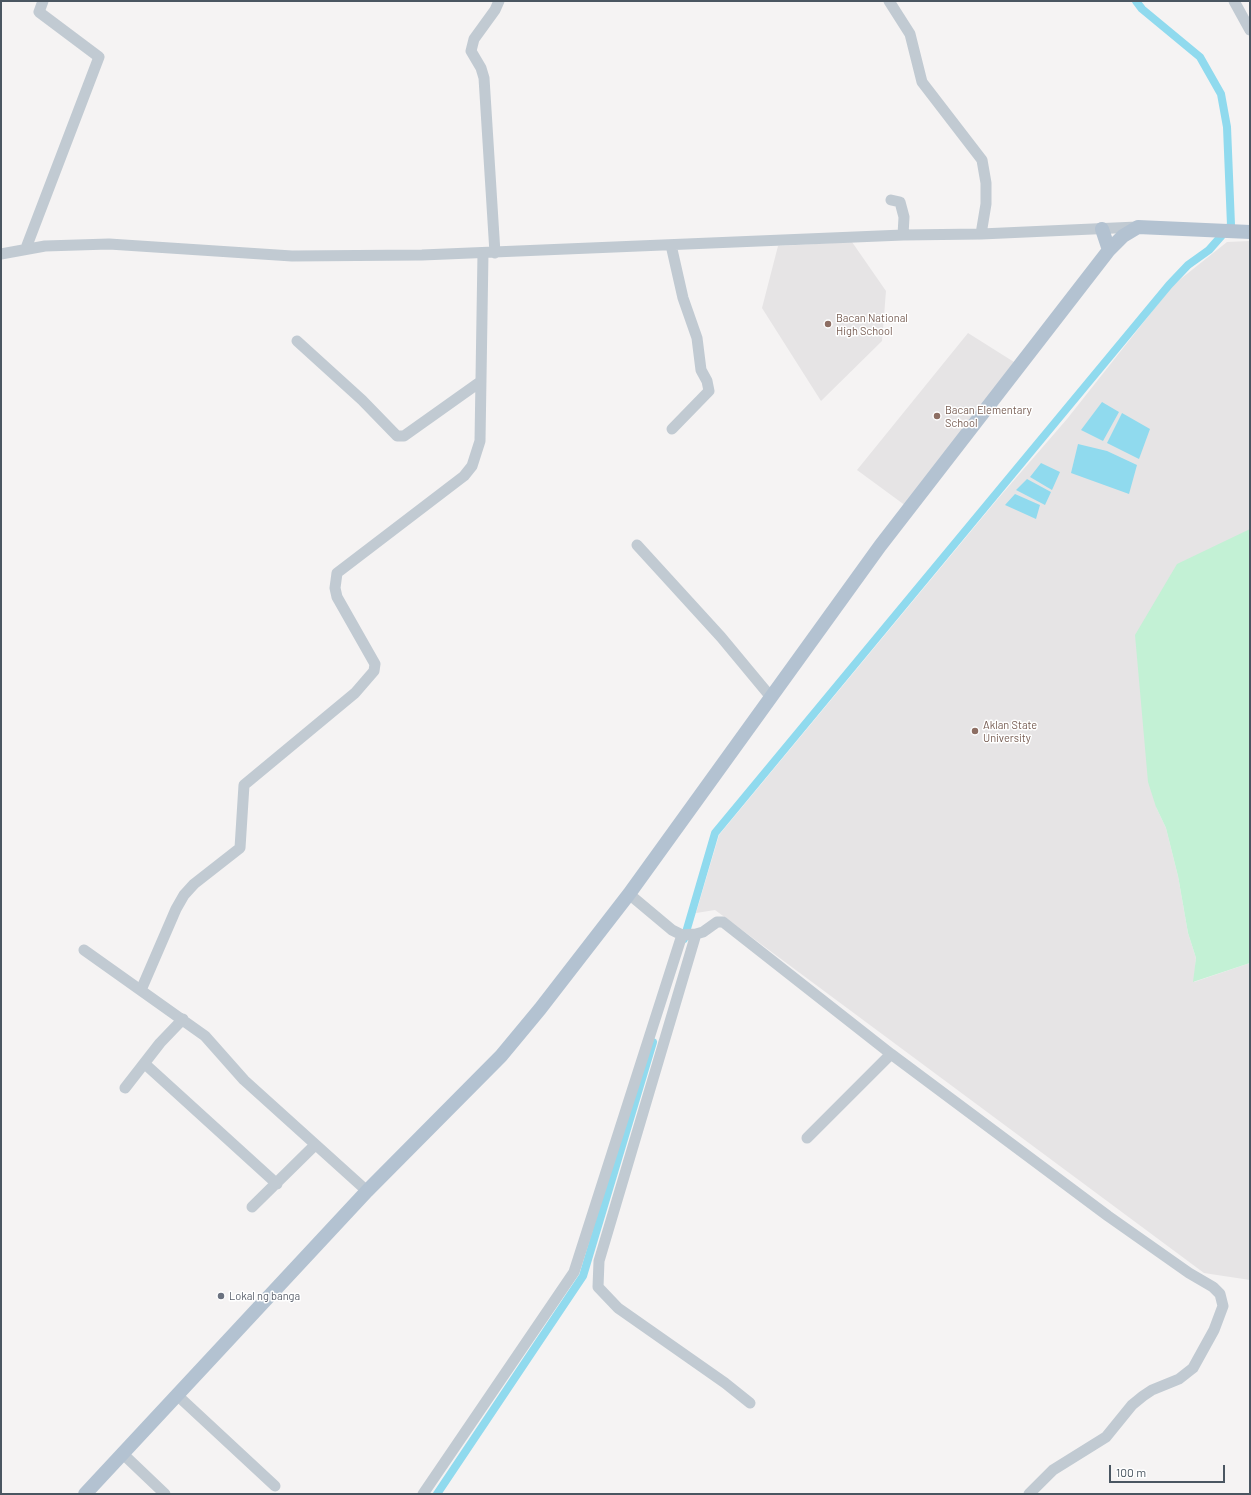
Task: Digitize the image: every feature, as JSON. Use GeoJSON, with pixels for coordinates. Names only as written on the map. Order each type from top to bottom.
{"type":"FeatureCollection","features":[{"type":"Feature","properties":{"kind":"main road"},"geometry":{"type":"LineString","coordinates":[[84,1494],[367,1191],[501,1056],[540,1009],[629,894],[770,696],[880,546],[1108,250],[1123,236],[1138,227],[1250,232]]}},
{"type":"Feature","properties":{"kind":"main road"},"geometry":{"type":"LineString","coordinates":[[1102,228],[1108,250]]}},
{"type":"Feature","properties":{"kind":"street"},"geometry":{"type":"LineString","coordinates":[[26,248],[99,57],[39,12],[43,1]]}},
{"type":"Feature","properties":{"kind":"street"},"geometry":{"type":"LineString","coordinates":[[495,253],[484,78],[481,68],[470,50],[474,39],[495,10],[499,1]]}},
{"type":"Feature","properties":{"kind":"street"},"geometry":{"type":"LineString","coordinates":[[889,1],[910,34],[922,82],[982,160],[986,183],[981,234]]}},
{"type":"Feature","properties":{"kind":"street"},"geometry":{"type":"LineString","coordinates":[[1234,1],[1250,30]]}},
{"type":"Feature","properties":{"kind":"street"},"geometry":{"type":"LineString","coordinates":[[891,200],[900,202],[904,217],[903,234]]}},
{"type":"Feature","properties":{"kind":"street"},"geometry":{"type":"LineString","coordinates":[[1,254],[26,248],[45,246],[110,244],[292,256],[422,255],[903,234],[981,234],[1138,227]]}},
{"type":"Feature","properties":{"kind":"street"},"geometry":{"type":"LineString","coordinates":[[671,245],[682,298],[697,338],[701,370],[707,381],[709,391],[672,429]]}},
{"type":"Feature","properties":{"kind":"street"},"geometry":{"type":"LineString","coordinates":[[141,990],[176,909],[184,895],[205,875],[240,848],[244,785],[355,693],[372,676],[375,664],[337,597],[335,588],[337,573],[349,562],[464,476],[472,466],[480,441],[483,253]]}},
{"type":"Feature","properties":{"kind":"street"},"geometry":{"type":"LineString","coordinates":[[298,341],[362,400],[397,436],[404,436],[480,382]]}},
{"type":"Feature","properties":{"kind":"street"},"geometry":{"type":"LineString","coordinates":[[637,545],[721,637],[770,696]]}},
{"type":"Feature","properties":{"kind":"street"},"geometry":{"type":"LineString","coordinates":[[629,894],[672,930],[688,935],[703,932],[717,922],[723,922],[891,1054],[1108,1216],[1189,1273],[1214,1287],[1220,1294],[1223,1302],[1214,1330],[1193,1368],[1179,1379],[1152,1390],[1143,1396],[1132,1405],[1106,1436],[1053,1470],[1029,1494]]}},
{"type":"Feature","properties":{"kind":"street"},"geometry":{"type":"LineString","coordinates":[[688,935],[599,1261],[598,1287],[618,1308],[730,1387],[750,1403]]}},
{"type":"Feature","properties":{"kind":"street"},"geometry":{"type":"LineString","coordinates":[[423,1494],[574,1272],[688,935]]}},
{"type":"Feature","properties":{"kind":"street"},"geometry":{"type":"LineString","coordinates":[[84,950],[205,1036],[244,1080],[367,1191]]}},
{"type":"Feature","properties":{"kind":"street"},"geometry":{"type":"LineString","coordinates":[[125,1088],[160,1043],[183,1020]]}},
{"type":"Feature","properties":{"kind":"street"},"geometry":{"type":"LineString","coordinates":[[807,1138],[891,1054]]}},
{"type":"Feature","properties":{"kind":"street"},"geometry":{"type":"LineString","coordinates":[[145,1064],[277,1184]]}},
{"type":"Feature","properties":{"kind":"street"},"geometry":{"type":"LineString","coordinates":[[252,1207],[315,1145]]}},
{"type":"Feature","properties":{"kind":"street"},"geometry":{"type":"LineString","coordinates":[[176,1395],[275,1486]]}},
{"type":"Feature","properties":{"kind":"street"},"geometry":{"type":"LineString","coordinates":[[122,1453],[165,1494]]}},
{"type":"Feature","properties":{"kind":"shaded area","name":"Aklan State University"},"geometry":{"type":"Polygon","coordinates":[[[1250,241],[1250,529],[1156,807],[1166,828],[1178,876],[1188,933],[1196,958],[1194,982],[1250,963],[1250,1280],[1204,1273],[715,910],[696,913],[719,835],[996,501],[1067,419],[1173,285],[1227,242],[1250,241]]]}},
{"type":"Feature","properties":{"kind":"shaded area","name":"Bacan National High School"},"geometry":{"type":"Polygon","coordinates":[[[852,242],[886,291],[882,341],[821,401],[762,308],[778,246],[852,242]]]}},
{"type":"Feature","properties":{"kind":"shaded area","name":"Bacan Elementary School"},"geometry":{"type":"Polygon","coordinates":[[[968,333],[1014,362],[906,506],[857,470],[968,333]]]}},
{"type":"Feature","properties":{"kind":"green space"},"geometry":{"type":"Polygon","coordinates":[[[1250,529],[1250,963],[1193,982],[1196,958],[1188,933],[1178,876],[1166,828],[1156,807],[1148,782],[1135,635],[1177,564],[1250,529]]]}},
{"type":"Feature","properties":{"kind":"water"},"geometry":{"type":"Polygon","coordinates":[[[1102,402],[1119,412],[1103,441],[1081,430],[1102,402]]]}},
{"type":"Feature","properties":{"kind":"water"},"geometry":{"type":"Polygon","coordinates":[[[1122,413],[1150,429],[1139,459],[1107,443],[1122,413]]]}},
{"type":"Feature","properties":{"kind":"water"},"geometry":{"type":"Polygon","coordinates":[[[1078,444],[1107,451],[1137,465],[1129,494],[1071,473],[1078,444]]]}},
{"type":"Feature","properties":{"kind":"water"},"geometry":{"type":"Polygon","coordinates":[[[1041,463],[1060,472],[1052,490],[1030,477],[1041,463]]]}},
{"type":"Feature","properties":{"kind":"water"},"geometry":{"type":"Polygon","coordinates":[[[1027,479],[1051,492],[1045,505],[1016,490],[1027,479]]]}},
{"type":"Feature","properties":{"kind":"water"},"geometry":{"type":"Polygon","coordinates":[[[1015,494],[1040,505],[1036,519],[1005,505],[1015,494]]]}},
{"type":"Feature","properties":{"kind":"waterway"},"geometry":{"type":"LineString","coordinates":[[684,939],[715,833],[1169,285],[1188,265],[1209,250],[1231,225],[1227,127],[1221,94],[1200,57],[1142,9],[1136,1]]}},
{"type":"Feature","properties":{"kind":"waterway"},"geometry":{"type":"LineString","coordinates":[[437,1494],[583,1276],[653,1042]]}},
{"type":"Feature","properties":{"kind":"place","name":"Bacan National High School"},"geometry":{"type":"Point","coordinates":[828,324]}},
{"type":"Feature","properties":{"kind":"place","name":"Bacan Elementary School"},"geometry":{"type":"Point","coordinates":[937,416]}},
{"type":"Feature","properties":{"kind":"place","name":"Aklan State University"},"geometry":{"type":"Point","coordinates":[975,731]}},
{"type":"Feature","properties":{"kind":"place","name":"Lokal ng banga"},"geometry":{"type":"Point","coordinates":[221,1296]}}]}
